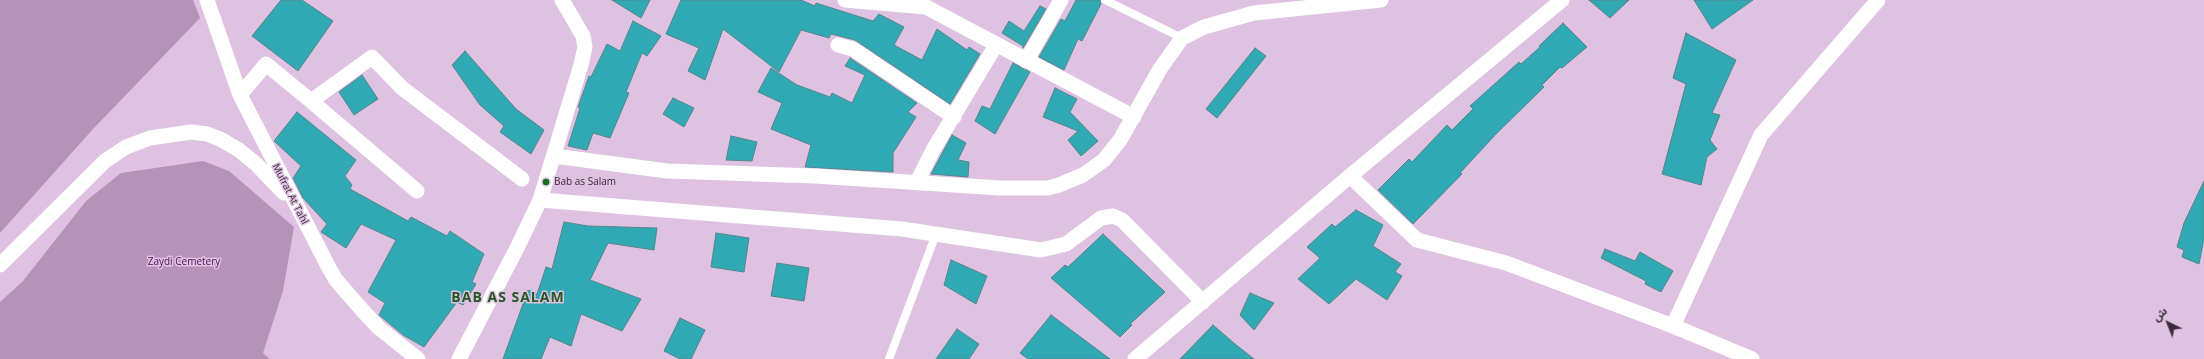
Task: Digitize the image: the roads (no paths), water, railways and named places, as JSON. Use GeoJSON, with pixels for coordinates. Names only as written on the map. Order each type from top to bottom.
{"type":"FeatureCollection","features":[{"type":"Feature","properties":{"kind":"street","name":"Mufrat At Tahl"},"geometry":{"type":"LineString","coordinates":[[207,0],[240,95],[296,206],[336,280],[379,328],[418,359]]}},
{"type":"Feature","properties":{"kind":"street"},"geometry":{"type":"LineString","coordinates":[[459,359],[517,248],[540,200],[581,65],[585,47],[583,36],[562,0]]}},
{"type":"Feature","properties":{"kind":"street"},"geometry":{"type":"LineString","coordinates":[[845,0],[928,4],[996,45],[1134,117]]}},
{"type":"Feature","properties":{"kind":"street"},"geometry":{"type":"LineString","coordinates":[[1026,61],[1061,0]]}},
{"type":"Feature","properties":{"kind":"street"},"geometry":{"type":"LineString","coordinates":[[554,156],[668,171],[807,175],[1000,188],[1034,189],[1059,185],[1083,175],[1104,160],[1120,140],[1160,69],[1182,38],[1204,27],[1254,13],[1381,0]]}},
{"type":"Feature","properties":{"kind":"street"},"geometry":{"type":"LineString","coordinates":[[1135,359],[1350,176],[1562,0]]}},
{"type":"Feature","properties":{"kind":"street"},"geometry":{"type":"LineString","coordinates":[[1673,326],[1761,135],[1878,0]]}},
{"type":"Feature","properties":{"kind":"street"},"geometry":{"type":"LineString","coordinates":[[838,45],[854,49],[954,117]]}},
{"type":"Feature","properties":{"kind":"street"},"geometry":{"type":"LineString","coordinates":[[917,182],[933,150],[996,45]]}},
{"type":"Feature","properties":{"kind":"street"},"geometry":{"type":"LineString","coordinates":[[311,101],[372,57],[402,88],[522,179]]}},
{"type":"Feature","properties":{"kind":"street"},"geometry":{"type":"LineString","coordinates":[[240,95],[266,64],[417,192]]}},
{"type":"Feature","properties":{"kind":"street"},"geometry":{"type":"LineString","coordinates":[[0,265],[105,161],[126,147],[150,138],[174,133],[207,134],[239,150],[256,164],[296,206]]}},
{"type":"Feature","properties":{"kind":"street"},"geometry":{"type":"LineString","coordinates":[[1350,176],[1417,240],[1506,263],[1673,326],[1752,359]]}},
{"type":"Feature","properties":{"kind":"street"},"geometry":{"type":"LineString","coordinates":[[540,200],[902,229],[1041,250],[1066,244],[1101,218],[1113,216],[1122,220],[1203,302]]}},
{"type":"Feature","properties":{"kind":"lane"},"geometry":{"type":"LineString","coordinates":[[1105,0],[1182,38]]}},
{"type":"Feature","properties":{"kind":"lane"},"geometry":{"type":"LineString","coordinates":[[889,359],[936,234]]}},
{"type":"Feature","properties":{"kind":"place","name":"Bab as Salam"},"geometry":{"type":"Point","coordinates":[546,182]}},
{"type":"Feature","properties":{"kind":"district","name":"BAB AS SALAM"},"geometry":{"type":"Point","coordinates":[508,298]}},
{"type":"Feature","properties":{"kind":"park label","name":"Zaydi Cemetery"},"geometry":{"type":"Point","coordinates":[184,262]}}]}
